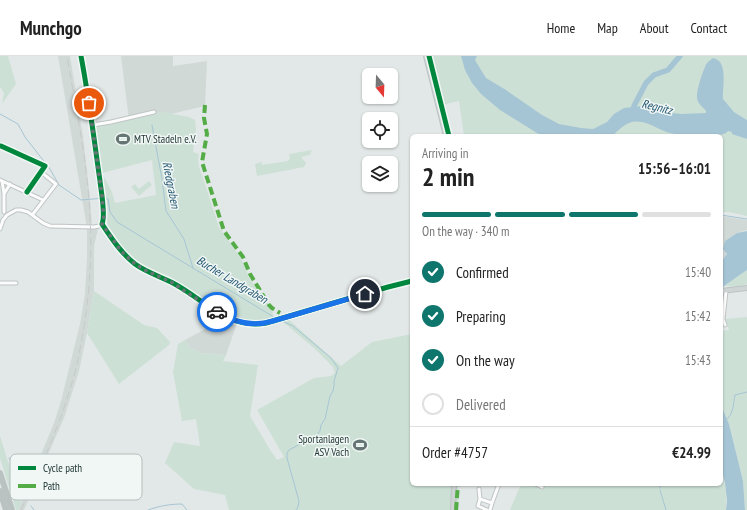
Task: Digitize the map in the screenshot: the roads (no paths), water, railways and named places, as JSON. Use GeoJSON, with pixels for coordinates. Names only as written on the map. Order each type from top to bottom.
{"type":"FeatureCollection","features":[{"type":"Feature","properties":{"kind":"highway"},"geometry":{"type":"LineString","coordinates":[[0,473],[12,510]]}},
{"type":"Feature","properties":{"kind":"highway"},"geometry":{"type":"LineString","coordinates":[[0,491],[6,510]]}},
{"type":"Feature","properties":{"kind":"main road"},"geometry":{"type":"LineString","coordinates":[[426,56],[446,134]]}},
{"type":"Feature","properties":{"kind":"main road"},"geometry":{"type":"LineString","coordinates":[[723,291],[747,288]]}},
{"type":"Feature","properties":{"kind":"main road"},"geometry":{"type":"LineString","coordinates":[[453,510],[454,486]]}},
{"type":"Feature","properties":{"kind":"street"},"geometry":{"type":"LineString","coordinates":[[0,212],[6,214],[16,210],[25,210],[33,214],[45,224],[53,227],[94,227],[102,224],[104,220],[102,196],[81,56]]}},
{"type":"Feature","properties":{"kind":"street"},"geometry":{"type":"LineString","coordinates":[[92,125],[154,112]]}},
{"type":"Feature","properties":{"kind":"street"},"geometry":{"type":"LineString","coordinates":[[1,146],[45,166],[27,192]]}},
{"type":"Feature","properties":{"kind":"street"},"geometry":{"type":"LineString","coordinates":[[33,214],[56,184],[41,172]]}},
{"type":"Feature","properties":{"kind":"street"},"geometry":{"type":"LineString","coordinates":[[1,180],[43,200]]}},
{"type":"Feature","properties":{"kind":"street"},"geometry":{"type":"LineString","coordinates":[[0,229],[6,214],[1,180]]}},
{"type":"Feature","properties":{"kind":"street"},"geometry":{"type":"LineString","coordinates":[[4,194],[10,184]]}},
{"type":"Feature","properties":{"kind":"street"},"geometry":{"type":"LineString","coordinates":[[102,224],[121,251],[135,264],[171,282],[224,316],[247,324],[259,324],[273,321],[388,287],[410,282]]}},
{"type":"Feature","properties":{"kind":"street"},"geometry":{"type":"LineString","coordinates":[[0,283],[16,283]]}},
{"type":"Feature","properties":{"kind":"street"},"geometry":{"type":"LineString","coordinates":[[723,291],[723,319],[726,325]]}},
{"type":"Feature","properties":{"kind":"street"},"geometry":{"type":"LineString","coordinates":[[479,489],[480,499],[478,506],[489,510],[498,486]]}},
{"type":"Feature","properties":{"kind":"street"},"geometry":{"type":"LineString","coordinates":[[480,499],[492,503]]}},
{"type":"Feature","properties":{"kind":"water"},"geometry":{"type":"Polygon","coordinates":[[[461,56],[477,56],[475,60],[486,78],[542,115],[559,124],[593,129],[607,122],[614,114],[624,108],[641,106],[656,111],[681,114],[706,113],[697,100],[697,91],[706,66],[713,58],[718,60],[723,69],[723,99],[734,112],[747,120],[747,139],[732,134],[732,132],[728,131],[723,134],[674,134],[665,132],[647,123],[637,121],[626,124],[614,134],[539,134],[500,110],[481,94],[472,83],[465,70],[461,56]]]}},
{"type":"Feature","properties":{"kind":"water"},"geometry":{"type":"Polygon","coordinates":[[[747,231],[747,270],[723,288],[723,259],[727,254],[723,249],[725,241],[737,233],[747,231]]]}},
{"type":"Feature","properties":{"kind":"water"},"geometry":{"type":"Polygon","coordinates":[[[723,410],[729,424],[743,481],[745,510],[726,510],[727,501],[723,476],[723,410]]]}},
{"type":"Feature","properties":{"kind":"waterway","name":"Regnitz"},"geometry":{"type":"LineString","coordinates":[[633,113],[634,106],[646,83],[654,75],[668,70],[680,56]]}},
{"type":"Feature","properties":{"kind":"waterway","name":"Bucher Landgraben"},"geometry":{"type":"LineString","coordinates":[[0,114],[18,124],[25,137],[50,169],[59,185],[81,200],[108,199],[110,212],[117,222],[277,319]]}},
{"type":"Feature","properties":{"kind":"waterway","name":"Riedgraben"},"geometry":{"type":"LineString","coordinates":[[152,125],[166,211],[184,239],[193,268]]}},
{"type":"Feature","properties":{"kind":"waterway"},"geometry":{"type":"LineString","coordinates":[[0,142],[12,148]]}},
{"type":"Feature","properties":{"kind":"waterway"},"geometry":{"type":"LineString","coordinates":[[16,149],[43,162]]}},
{"type":"Feature","properties":{"kind":"waterway"},"geometry":{"type":"LineString","coordinates":[[723,215],[747,219]]}},
{"type":"Feature","properties":{"kind":"waterway","name":"Bucher Landgraben"},"geometry":{"type":"LineString","coordinates":[[280,320],[293,326],[331,358],[338,368],[333,391],[330,396],[325,419],[321,425],[320,431],[317,435],[289,450],[287,453],[287,458],[299,501],[296,510]]}},
{"type":"Feature","properties":{"kind":"waterway"},"geometry":{"type":"LineString","coordinates":[[726,420],[732,412],[735,395],[747,392]]}},
{"type":"Feature","properties":{"kind":"waterway"},"geometry":{"type":"LineString","coordinates":[[660,490],[666,510]]}},
{"type":"Feature","properties":{"kind":"waterway"},"geometry":{"type":"LineString","coordinates":[[148,510],[173,504],[182,504],[187,510]]}},
{"type":"Feature","properties":{"kind":"waterway"},"geometry":{"type":"LineString","coordinates":[[31,506],[34,510]]}},
{"type":"Feature","properties":{"kind":"railway"},"geometry":{"type":"LineString","coordinates":[[46,454],[66,402],[77,362],[87,303],[91,252],[87,178],[67,56]]}},
{"type":"Feature","properties":{"kind":"railway"},"geometry":{"type":"LineString","coordinates":[[21,510],[26,500]]}},
{"type":"Feature","properties":{"kind":"place","name":"MTV Stadeln e.V."},"geometry":{"type":"Point","coordinates":[123,139]}},
{"type":"Feature","properties":{"kind":"place","name":"Sportanlagen ASV Vach"},"geometry":{"type":"Point","coordinates":[360,445]}}]}
